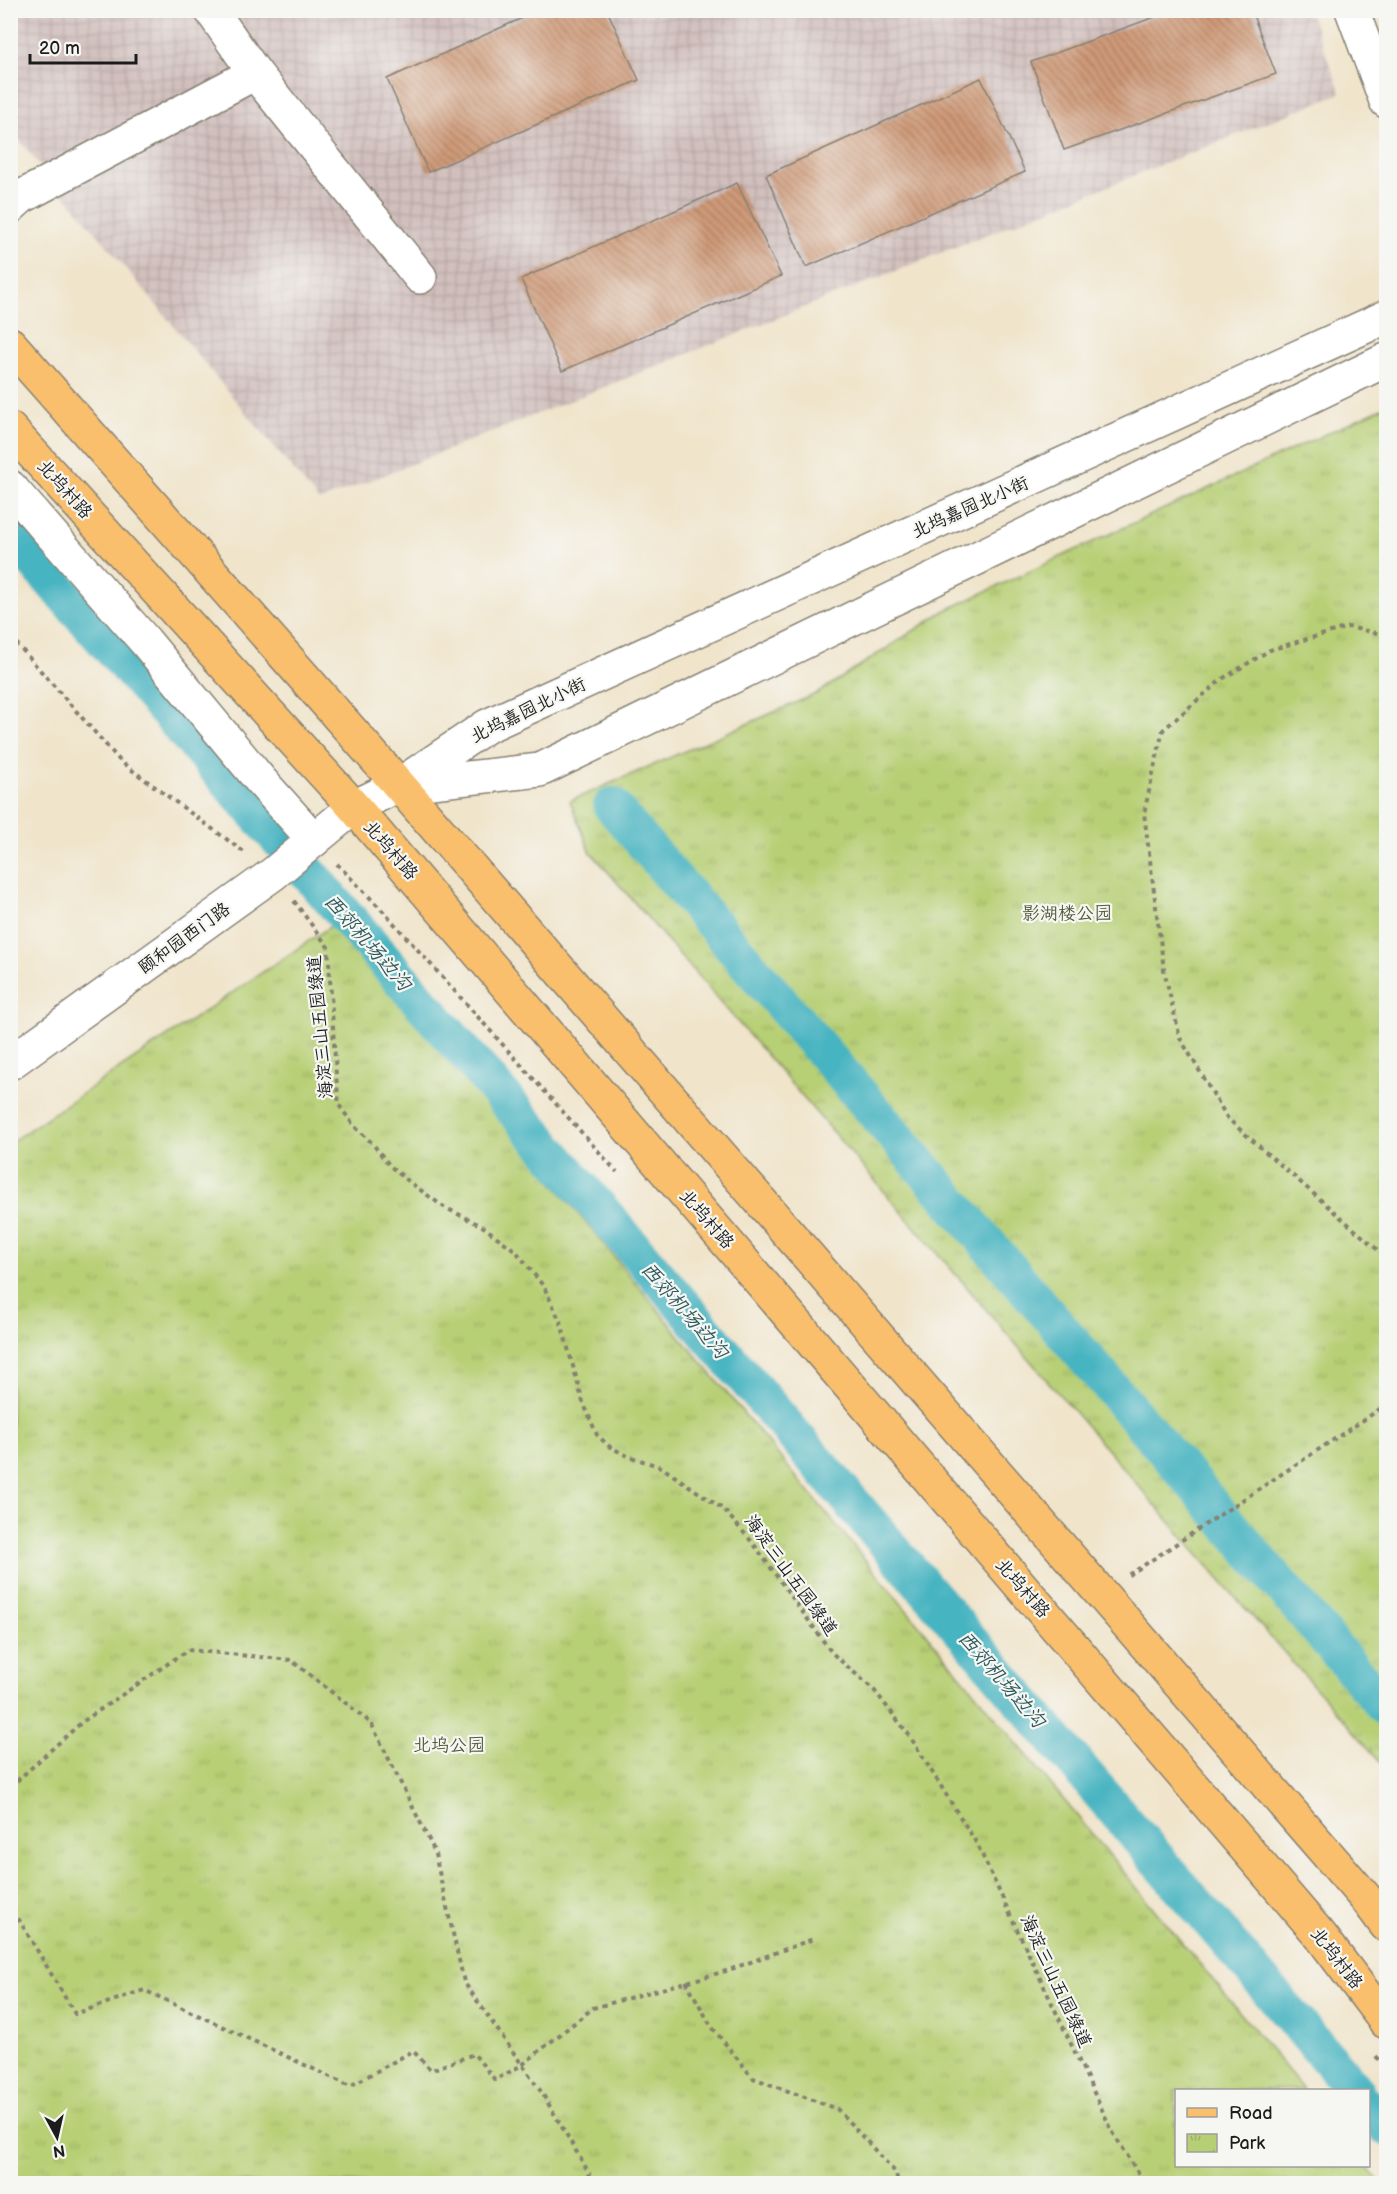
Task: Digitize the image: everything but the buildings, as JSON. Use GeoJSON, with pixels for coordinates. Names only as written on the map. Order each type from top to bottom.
{"type":"FeatureCollection","features":[{"type":"Feature","properties":{"kind":"main road"},"geometry":{"type":"LineString","coordinates":[[10,344],[399,785],[1369,1902],[1386,1925]]}},
{"type":"Feature","properties":{"kind":"main road","name":"北坞村路"},"geometry":{"type":"LineString","coordinates":[[10,429],[354,807],[1320,1935],[1379,2036]]}},
{"type":"Feature","properties":{"kind":"street"},"geometry":{"type":"LineString","coordinates":[[211,10],[255,73],[420,278]]}},
{"type":"Feature","properties":{"kind":"street"},"geometry":{"type":"LineString","coordinates":[[1352,10],[1386,101]]}},
{"type":"Feature","properties":{"kind":"street"},"geometry":{"type":"LineString","coordinates":[[10,207],[21,197],[255,73]]}},
{"type":"Feature","properties":{"kind":"street","name":"北坞嘉园北小街"},"geometry":{"type":"LineString","coordinates":[[399,785],[487,726],[1386,317]]}},
{"type":"Feature","properties":{"kind":"street"},"geometry":{"type":"LineString","coordinates":[[399,785],[540,770],[1386,360]]}},
{"type":"Feature","properties":{"kind":"street"},"geometry":{"type":"LineString","coordinates":[[10,487],[145,641],[261,781],[314,840]]}},
{"type":"Feature","properties":{"kind":"street","name":"颐和园西门路"},"geometry":{"type":"LineString","coordinates":[[10,1063],[273,874],[354,807],[399,785]]}},
{"type":"Feature","properties":{"kind":"path"},"geometry":{"type":"LineString","coordinates":[[1386,635],[1348,627],[1270,650],[1222,679],[1163,730],[1144,813],[1164,970],[1180,1038],[1228,1119],[1386,1257]]}},
{"type":"Feature","properties":{"kind":"path","name":"海淀三山五园绿道"},"geometry":{"type":"LineString","coordinates":[[10,636],[121,762],[273,874],[328,947],[339,1105],[354,1126],[372,1143],[390,1166],[412,1184],[444,1207],[482,1226],[516,1251],[544,1287],[561,1323],[584,1402],[597,1435],[610,1447],[628,1456],[661,1467],[723,1509],[753,1543],[832,1653],[874,1690],[909,1735],[977,1844],[1112,2131],[1145,2184]]}},
{"type":"Feature","properties":{"kind":"path"},"geometry":{"type":"LineString","coordinates":[[314,840],[382,910],[625,1180]]}},
{"type":"Feature","properties":{"kind":"path"},"geometry":{"type":"LineString","coordinates":[[1101,1593],[1386,1405]]}},
{"type":"Feature","properties":{"kind":"path"},"geometry":{"type":"LineString","coordinates":[[10,1787],[82,1722],[188,1650],[291,1660],[371,1723],[434,1850],[464,1983],[542,2093],[589,2173],[591,2184]]}},
{"type":"Feature","properties":{"kind":"path"},"geometry":{"type":"LineString","coordinates":[[10,1922],[18,1918],[75,2014],[144,1990],[350,2086],[413,2051],[430,2070],[474,2054],[495,2080],[522,2065],[593,2008],[726,1971],[813,1939]]}},
{"type":"Feature","properties":{"kind":"path"},"geometry":{"type":"LineString","coordinates":[[686,1981],[711,2026],[753,2078],[837,2109],[896,2173],[898,2184]]}},
{"type":"Feature","properties":{"kind":"path"},"geometry":{"type":"LineString","coordinates":[[1379,2036],[1386,2068]]}},
{"type":"Feature","properties":{"kind":"shaded area"},"geometry":{"type":"Polygon","coordinates":[[[10,11],[1309,11],[1341,93],[319,501],[11,130],[10,11]]]}},
{"type":"Feature","properties":{"kind":"green space","name":"影湖楼公园"},"geometry":{"type":"Polygon","coordinates":[[[1386,406],[1386,1768],[1192,1548],[590,851],[570,801],[818,693],[944,611],[1386,406]]]}},
{"type":"Feature","properties":{"kind":"green space","name":"北坞公园"},"geometry":{"type":"Polygon","coordinates":[[[337,922],[1303,2089],[1175,2089],[1175,2167],[1367,2167],[1381,2183],[11,2183],[11,1142],[337,922]]]}},
{"type":"Feature","properties":{"kind":"waterway","name":"西郊机场边沟"},"geometry":{"type":"LineString","coordinates":[[10,534],[350,920],[1354,2089]]}},
{"type":"Feature","properties":{"kind":"waterway"},"geometry":{"type":"LineString","coordinates":[[612,806],[1386,1708]]}},
{"type":"Feature","properties":{"kind":"waterway","name":"西郊机场边沟"},"geometry":{"type":"LineString","coordinates":[[1370,2108],[1386,2127]]}}]}
